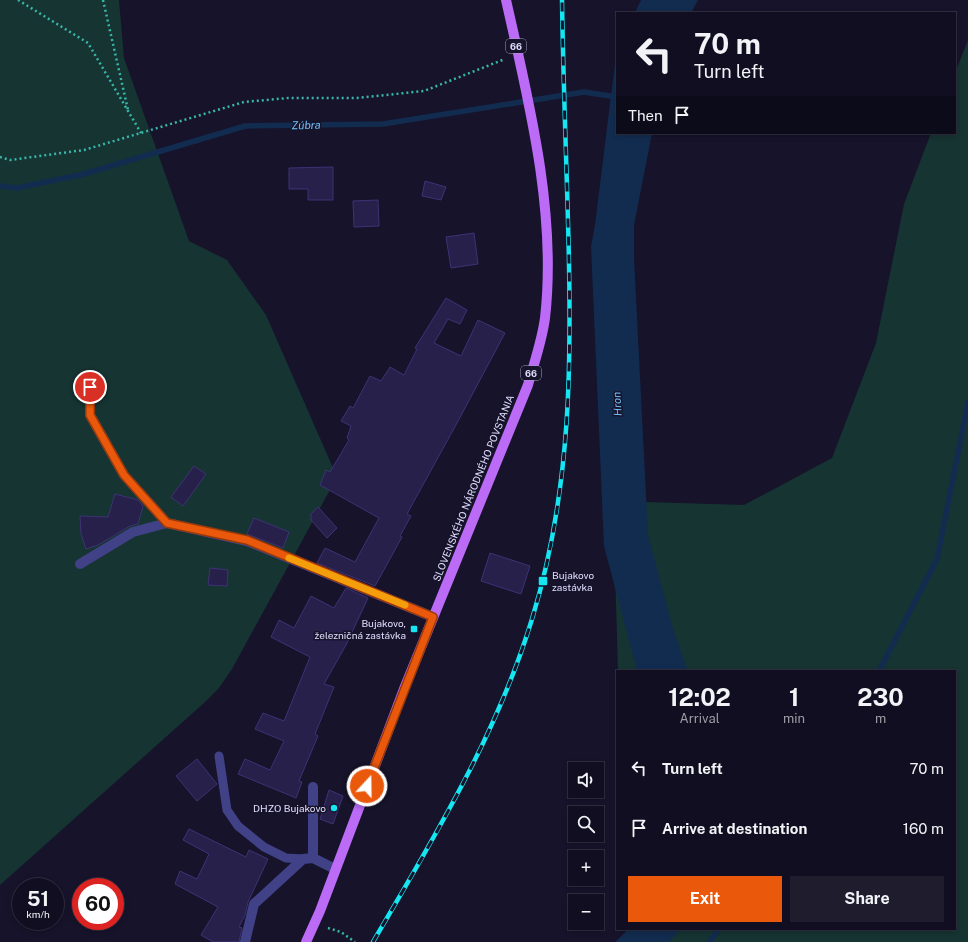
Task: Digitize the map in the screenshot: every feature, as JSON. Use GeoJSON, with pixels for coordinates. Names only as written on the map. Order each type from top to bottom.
{"type":"FeatureCollection","features":[{"type":"Feature","properties":{"kind":"main road","name":"SLOVENSKÉHO NÁRODNÉHO POVSTANIA"},"geometry":{"type":"LineString","coordinates":[[306,942],[433,617],[528,385],[538,350],[544,320],[547,291],[547,251],[540,168],[531,113],[506,0]]}},
{"type":"Feature","properties":{"kind":"street"},"geometry":{"type":"LineString","coordinates":[[90,387],[90,415],[124,475],[167,523]]}},
{"type":"Feature","properties":{"kind":"street"},"geometry":{"type":"LineString","coordinates":[[80,564],[133,532],[167,523],[247,540],[433,617]]}},
{"type":"Feature","properties":{"kind":"street"},"geometry":{"type":"LineString","coordinates":[[313,787],[313,858]]}},
{"type":"Feature","properties":{"kind":"street"},"geometry":{"type":"LineString","coordinates":[[245,942],[254,904],[302,858],[313,858],[335,869]]}},
{"type":"Feature","properties":{"kind":"lane"},"geometry":{"type":"LineString","coordinates":[[220,756],[227,810],[238,826],[264,847],[286,858],[302,858]]}},
{"type":"Feature","properties":{"kind":"path"},"geometry":{"type":"LineString","coordinates":[[18,0],[88,43],[141,133]]}},
{"type":"Feature","properties":{"kind":"path"},"geometry":{"type":"LineString","coordinates":[[103,0],[129,112]]}},
{"type":"Feature","properties":{"kind":"path"},"geometry":{"type":"LineString","coordinates":[[0,157],[10,160],[84,150],[244,102],[288,98],[357,98],[424,91],[518,54]]}},
{"type":"Feature","properties":{"kind":"path"},"geometry":{"type":"LineString","coordinates":[[314,923],[341,932],[355,942]]}},
{"type":"Feature","properties":{"kind":"green space"},"geometry":{"type":"Polygon","coordinates":[[[0,0],[119,0],[124,58],[189,241],[227,260],[266,315],[337,477],[232,669],[219,688],[0,885],[0,0]]]}},
{"type":"Feature","properties":{"kind":"green space"},"geometry":{"type":"Polygon","coordinates":[[[968,40],[968,942],[626,942],[626,930],[956,930],[956,670],[618,670],[613,501],[744,505],[832,458],[876,343],[904,204],[931,134],[956,134],[956,70],[968,40]]]}},
{"type":"Feature","properties":{"kind":"water"},"geometry":{"type":"Polygon","coordinates":[[[641,0],[698,0],[692,12],[635,12],[641,0]]]}},
{"type":"Feature","properties":{"kind":"water","name":"Hron"},"geometry":{"type":"Polygon","coordinates":[[[616,55],[616,134],[652,134],[634,225],[634,258],[648,535],[673,629],[688,670],[637,670],[604,546],[591,246],[595,225],[616,55]]]}},
{"type":"Feature","properties":{"kind":"water"},"geometry":{"type":"Polygon","coordinates":[[[628,930],[680,930],[669,942],[615,942],[628,930]]]}},
{"type":"Feature","properties":{"kind":"building"},"geometry":{"type":"Polygon","coordinates":[[[333,167],[333,200],[308,200],[308,189],[289,189],[289,168],[333,167]]]}},
{"type":"Feature","properties":{"kind":"building"},"geometry":{"type":"Polygon","coordinates":[[[425,181],[446,187],[441,200],[422,196],[425,181]]]}},
{"type":"Feature","properties":{"kind":"building"},"geometry":{"type":"Polygon","coordinates":[[[378,200],[379,226],[354,227],[353,201],[378,200]]]}},
{"type":"Feature","properties":{"kind":"building"},"geometry":{"type":"Polygon","coordinates":[[[474,233],[478,264],[451,268],[446,237],[474,233]]]}},
{"type":"Feature","properties":{"kind":"building"},"geometry":{"type":"Polygon","coordinates":[[[446,298],[467,310],[460,324],[448,319],[434,343],[461,356],[478,320],[505,333],[407,514],[411,516],[400,536],[402,537],[375,586],[317,563],[325,548],[355,562],[379,518],[320,485],[326,470],[330,472],[349,440],[347,438],[351,426],[341,421],[350,406],[353,408],[370,376],[381,381],[390,367],[404,375],[417,349],[415,348],[446,298]]]}},
{"type":"Feature","properties":{"kind":"building"},"geometry":{"type":"Polygon","coordinates":[[[194,466],[206,474],[183,506],[171,497],[194,466]]]}},
{"type":"Feature","properties":{"kind":"building"},"geometry":{"type":"Polygon","coordinates":[[[115,494],[138,500],[143,506],[138,524],[130,526],[98,545],[86,549],[81,534],[80,516],[108,517],[115,494]]]}},
{"type":"Feature","properties":{"kind":"building"},"geometry":{"type":"Polygon","coordinates":[[[318,507],[337,528],[327,538],[311,520],[311,514],[318,507]]]}},
{"type":"Feature","properties":{"kind":"building"},"geometry":{"type":"Polygon","coordinates":[[[254,518],[289,532],[283,548],[247,534],[254,518]]]}},
{"type":"Feature","properties":{"kind":"building"},"geometry":{"type":"Polygon","coordinates":[[[490,553],[530,566],[521,594],[481,581],[490,553]]]}},
{"type":"Feature","properties":{"kind":"building"},"geometry":{"type":"Polygon","coordinates":[[[210,568],[228,570],[227,586],[208,585],[210,568]]]}},
{"type":"Feature","properties":{"kind":"building"},"geometry":{"type":"Polygon","coordinates":[[[346,588],[368,598],[346,645],[324,684],[334,687],[315,734],[318,736],[299,781],[302,782],[296,798],[238,774],[245,759],[270,770],[284,741],[255,729],[263,713],[284,721],[310,657],[271,637],[279,620],[294,628],[311,596],[334,608],[346,588]]]}},
{"type":"Feature","properties":{"kind":"building"},"geometry":{"type":"Polygon","coordinates":[[[197,759],[217,784],[197,801],[176,776],[197,759]]]}},
{"type":"Feature","properties":{"kind":"building"},"geometry":{"type":"Polygon","coordinates":[[[329,790],[343,796],[333,824],[320,819],[329,790]]]}},
{"type":"Feature","properties":{"kind":"building"},"geometry":{"type":"Polygon","coordinates":[[[189,829],[246,857],[249,850],[268,859],[248,902],[245,915],[239,927],[242,928],[239,942],[213,942],[201,935],[218,907],[175,884],[180,871],[197,879],[209,854],[183,840],[189,829]]]}},
{"type":"Feature","properties":{"kind":"waterway","name":"Zúbra"},"geometry":{"type":"LineString","coordinates":[[0,186],[17,188],[84,174],[245,126],[383,124],[584,92],[616,97]]}},
{"type":"Feature","properties":{"kind":"waterway"},"geometry":{"type":"LineString","coordinates":[[880,670],[937,559],[968,402]]}},
{"type":"Feature","properties":{"kind":"waterway"},"geometry":{"type":"LineString","coordinates":[[709,942],[718,930]]}},
{"type":"Feature","properties":{"kind":"railway"},"geometry":{"type":"LineString","coordinates":[[373,942],[462,785],[501,704],[518,662],[532,619],[545,570],[555,521],[562,472],[566,423],[570,323],[562,0]]}},
{"type":"Feature","properties":{"kind":"slow traffic"},"geometry":{"type":"LineString","coordinates":[[289,558],[405,605]]}},
{"type":"Feature","properties":{"kind":"place","name":"Bujakovo zastávka"},"geometry":{"type":"Point","coordinates":[543,581]}},
{"type":"Feature","properties":{"kind":"place","name":"Bujakovo, železničná zastávka"},"geometry":{"type":"Point","coordinates":[414,629]}},
{"type":"Feature","properties":{"kind":"place","name":"DHZO Bujakovo"},"geometry":{"type":"Point","coordinates":[334,808]}},
{"type":"Feature","properties":{"kind":"route"},"geometry":{"type":"LineString","coordinates":[[90,387],[90,415],[124,475],[167,523],[247,540],[433,617],[367,786]]}}]}
